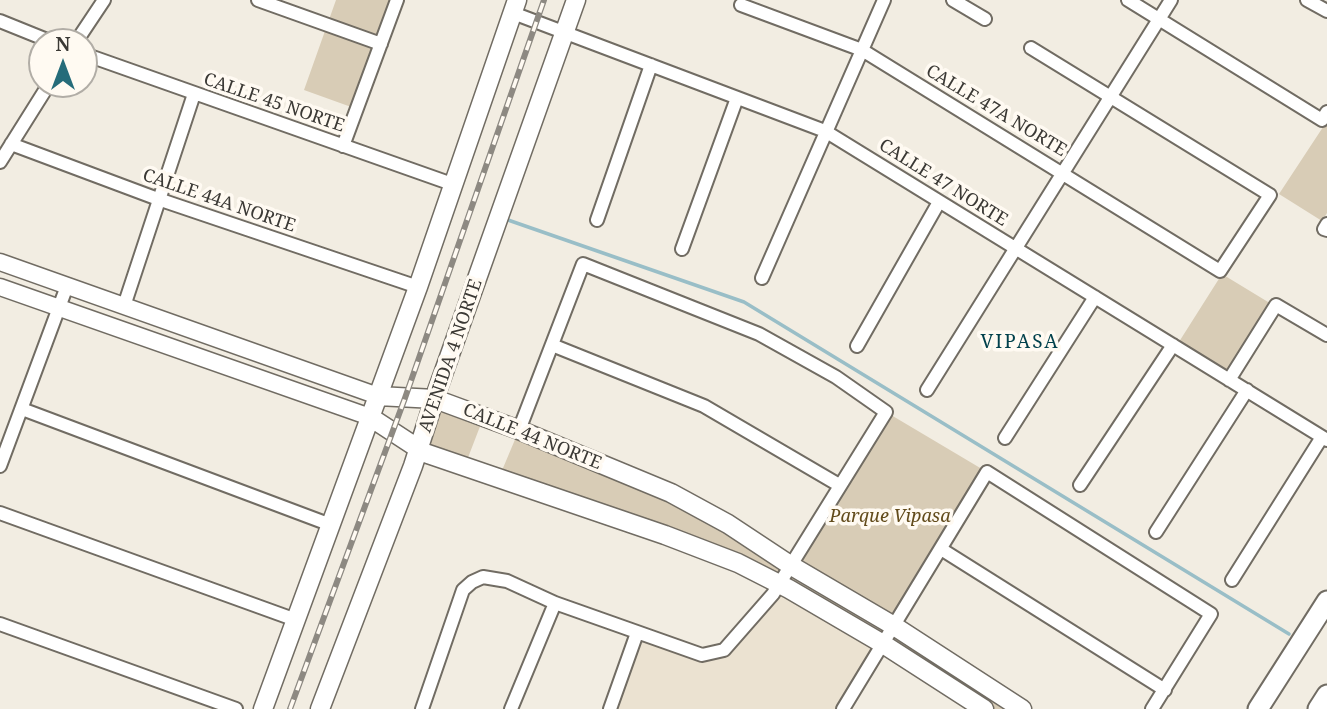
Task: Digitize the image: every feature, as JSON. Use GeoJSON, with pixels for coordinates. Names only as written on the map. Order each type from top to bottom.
{"type":"FeatureCollection","features":[{"type":"Feature","properties":{"kind":"main road","name":"AVENIDA 4 NORTE"},"geometry":{"type":"LineString","coordinates":[[320,709],[419,450],[576,0]]}},
{"type":"Feature","properties":{"kind":"main road"},"geometry":{"type":"LineString","coordinates":[[263,709],[418,288],[515,6]]}},
{"type":"Feature","properties":{"kind":"main road","name":"CALLE 44 NORTE"},"geometry":{"type":"LineString","coordinates":[[378,396],[435,399],[519,430],[671,493],[728,524],[790,565],[894,626],[1022,709]]}},
{"type":"Feature","properties":{"kind":"main road"},"geometry":{"type":"LineString","coordinates":[[370,417],[419,450],[498,480],[665,535],[738,564],[779,584],[883,644],[984,709]]}},
{"type":"Feature","properties":{"kind":"main road"},"geometry":{"type":"LineString","coordinates":[[1258,709],[1327,601]]}},
{"type":"Feature","properties":{"kind":"main road"},"geometry":{"type":"LineString","coordinates":[[1318,709],[1327,695]]}},
{"type":"Feature","properties":{"kind":"street"},"geometry":{"type":"LineString","coordinates":[[85,28],[104,0]]}},
{"type":"Feature","properties":{"kind":"street"},"geometry":{"type":"LineString","coordinates":[[258,0],[381,44]]}},
{"type":"Feature","properties":{"kind":"street"},"geometry":{"type":"LineString","coordinates":[[343,146],[397,0]]}},
{"type":"Feature","properties":{"kind":"street"},"geometry":{"type":"LineString","coordinates":[[762,278],[884,0]]}},
{"type":"Feature","properties":{"kind":"street"},"geometry":{"type":"LineString","coordinates":[[953,0],[985,19]]}},
{"type":"Feature","properties":{"kind":"street"},"geometry":{"type":"LineString","coordinates":[[1128,0],[1324,116]]}},
{"type":"Feature","properties":{"kind":"street"},"geometry":{"type":"LineString","coordinates":[[927,390],[1171,0]]}},
{"type":"Feature","properties":{"kind":"street"},"geometry":{"type":"LineString","coordinates":[[1307,0],[1327,11]]}},
{"type":"Feature","properties":{"kind":"street","name":"CALLE 47A NORTE"},"geometry":{"type":"LineString","coordinates":[[741,5],[862,50],[1220,271],[1270,195],[1110,97]]}},
{"type":"Feature","properties":{"kind":"street","name":"CALLE 47 NORTE"},"geometry":{"type":"LineString","coordinates":[[515,6],[565,32],[825,131],[1324,438]]}},
{"type":"Feature","properties":{"kind":"street"},"geometry":{"type":"LineString","coordinates":[[0,21],[28,32]]}},
{"type":"Feature","properties":{"kind":"street"},"geometry":{"type":"LineString","coordinates":[[1031,48],[1110,97]]}},
{"type":"Feature","properties":{"kind":"street","name":"CALLE 45 NORTE"},"geometry":{"type":"LineString","coordinates":[[98,59],[452,184]]}},
{"type":"Feature","properties":{"kind":"street"},"geometry":{"type":"LineString","coordinates":[[597,220],[651,65]]}},
{"type":"Feature","properties":{"kind":"street"},"geometry":{"type":"LineString","coordinates":[[124,306],[194,94]]}},
{"type":"Feature","properties":{"kind":"street"},"geometry":{"type":"LineString","coordinates":[[682,248],[737,97]]}},
{"type":"Feature","properties":{"kind":"street"},"geometry":{"type":"LineString","coordinates":[[0,162],[40,98]]}},
{"type":"Feature","properties":{"kind":"street","name":"CALLE 44A NORTE"},"geometry":{"type":"LineString","coordinates":[[11,144],[158,200],[418,288]]}},
{"type":"Feature","properties":{"kind":"street"},"geometry":{"type":"LineString","coordinates":[[857,346],[939,202]]}},
{"type":"Feature","properties":{"kind":"street","name":"CALLE 44 NORTE"},"geometry":{"type":"LineString","coordinates":[[0,262],[378,396]]}},
{"type":"Feature","properties":{"kind":"street"},"geometry":{"type":"LineString","coordinates":[[422,709],[463,590],[483,577],[507,581],[555,603],[702,655],[724,650],[779,584],[886,412],[836,377],[759,334],[583,264],[519,430]]}},
{"type":"Feature","properties":{"kind":"street"},"geometry":{"type":"LineString","coordinates":[[0,466],[67,286]]}},
{"type":"Feature","properties":{"kind":"street"},"geometry":{"type":"LineString","coordinates":[[0,287],[370,417]]}},
{"type":"Feature","properties":{"kind":"street"},"geometry":{"type":"LineString","coordinates":[[1005,438],[1095,297]]}},
{"type":"Feature","properties":{"kind":"street"},"geometry":{"type":"LineString","coordinates":[[1229,380],[1276,305],[1327,335]]}},
{"type":"Feature","properties":{"kind":"street"},"geometry":{"type":"LineString","coordinates":[[552,345],[704,406],[839,485]]}},
{"type":"Feature","properties":{"kind":"street"},"geometry":{"type":"LineString","coordinates":[[1080,485],[1173,345]]}},
{"type":"Feature","properties":{"kind":"street"},"geometry":{"type":"LineString","coordinates":[[1156,532],[1247,390]]}},
{"type":"Feature","properties":{"kind":"street"},"geometry":{"type":"LineString","coordinates":[[22,409],[331,525]]}},
{"type":"Feature","properties":{"kind":"street"},"geometry":{"type":"LineString","coordinates":[[1232,580],[1324,438]]}},
{"type":"Feature","properties":{"kind":"street"},"geometry":{"type":"LineString","coordinates":[[844,709],[987,472],[1211,614],[1152,709]]}},
{"type":"Feature","properties":{"kind":"street"},"geometry":{"type":"LineString","coordinates":[[0,513],[296,620]]}},
{"type":"Feature","properties":{"kind":"street"},"geometry":{"type":"LineString","coordinates":[[941,549],[1165,690]]}},
{"type":"Feature","properties":{"kind":"street"},"geometry":{"type":"LineString","coordinates":[[511,709],[555,603]]}},
{"type":"Feature","properties":{"kind":"street"},"geometry":{"type":"LineString","coordinates":[[0,624],[236,709]]}},
{"type":"Feature","properties":{"kind":"street"},"geometry":{"type":"LineString","coordinates":[[610,709],[637,633]]}},
{"type":"Feature","properties":{"kind":"shaded area"},"geometry":{"type":"Polygon","coordinates":[[[779,584],[883,644],[843,709],[610,709],[637,633],[714,653],[779,584]]]}},
{"type":"Feature","properties":{"kind":"green space"},"geometry":{"type":"Polygon","coordinates":[[[336,0],[393,0],[354,108],[304,90],[336,0]]]}},
{"type":"Feature","properties":{"kind":"green space"},"geometry":{"type":"Polygon","coordinates":[[[1327,121],[1327,213],[1322,221],[1279,194],[1327,121]]]}},
{"type":"Feature","properties":{"kind":"green space"},"geometry":{"type":"Polygon","coordinates":[[[1222,274],[1273,305],[1228,377],[1177,345],[1222,274]]]}},
{"type":"Feature","properties":{"kind":"green space"},"geometry":{"type":"Polygon","coordinates":[[[435,399],[484,416],[464,468],[425,453],[435,399]]]}},
{"type":"Feature","properties":{"kind":"green space","name":"Parque Vipasa"},"geometry":{"type":"Polygon","coordinates":[[[886,412],[987,472],[894,626],[1022,709],[984,709],[789,589],[498,480],[519,430],[671,493],[790,565],[886,412]]]}},
{"type":"Feature","properties":{"kind":"waterway"},"geometry":{"type":"LineString","coordinates":[[508,220],[744,302],[1289,634]]}},
{"type":"Feature","properties":{"kind":"railway"},"geometry":{"type":"LineString","coordinates":[[290,709],[405,398],[544,0]]}},
{"type":"Feature","properties":{"kind":"district","name":"VIPASA"},"geometry":{"type":"Point","coordinates":[1020,343]}}]}
